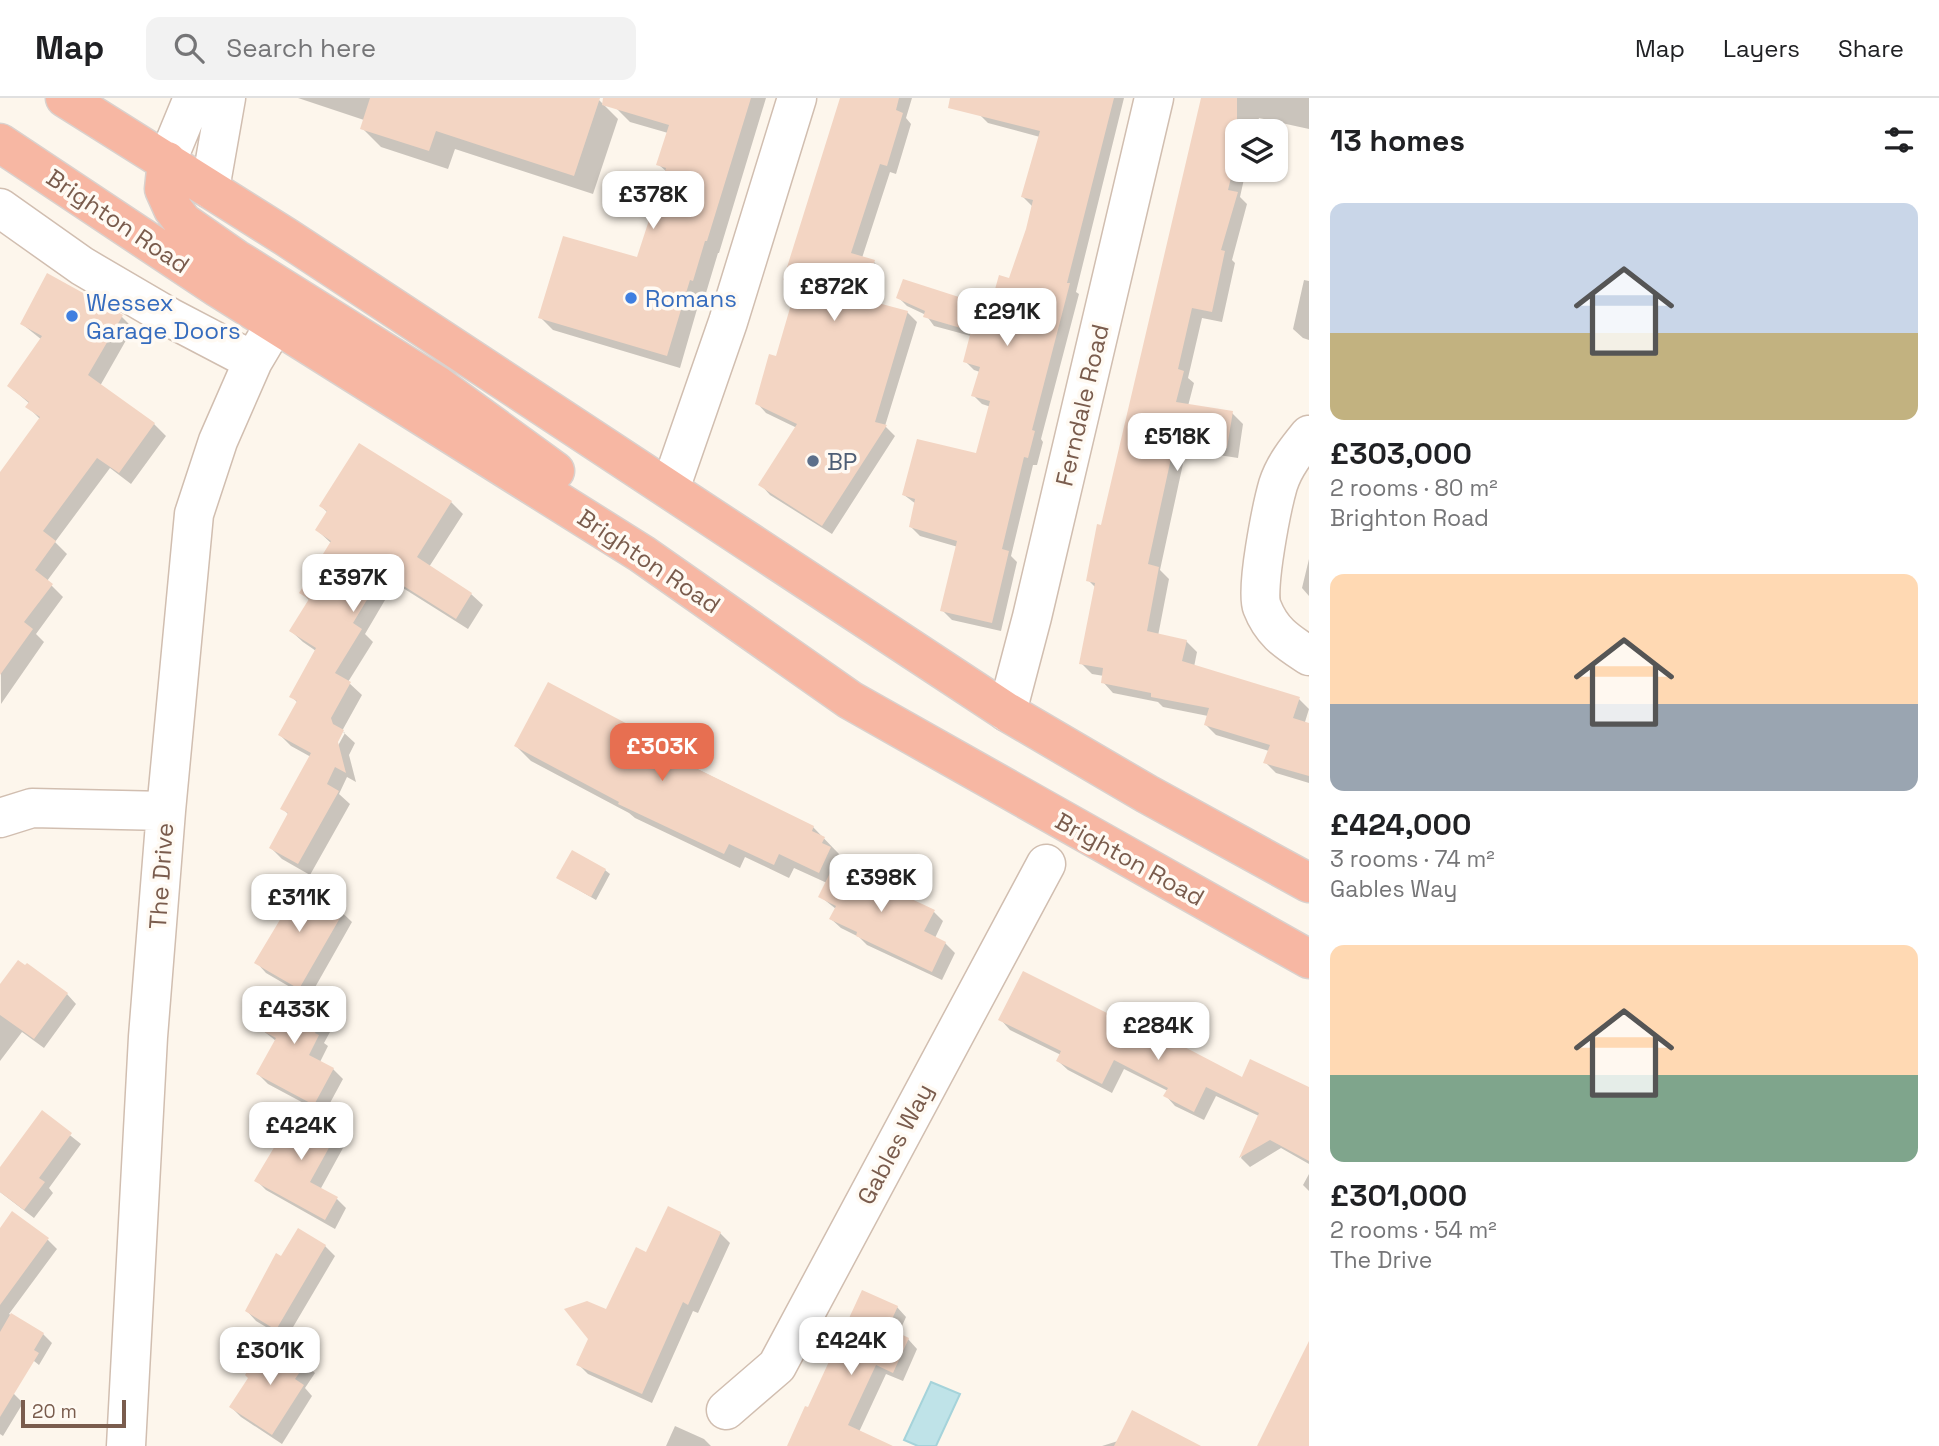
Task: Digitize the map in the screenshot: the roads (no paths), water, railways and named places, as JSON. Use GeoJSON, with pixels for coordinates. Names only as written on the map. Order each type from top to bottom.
{"type":"FeatureCollection","features":[{"type":"Feature","properties":{"kind":"highway"},"geometry":{"type":"LineString","coordinates":[[65,98],[210,189],[1007,712],[1147,794],[1309,883]]}},
{"type":"Feature","properties":{"kind":"highway","name":"Brighton Road"},"geometry":{"type":"LineString","coordinates":[[0,143],[275,324],[642,554],[850,700],[1309,959]]}},
{"type":"Feature","properties":{"kind":"highway"},"geometry":{"type":"LineString","coordinates":[[167,161],[164,189],[173,209],[183,222],[437,385],[585,492],[642,554]]}},
{"type":"Feature","properties":{"kind":"street"},"geometry":{"type":"LineString","coordinates":[[167,161],[193,98]]}},
{"type":"Feature","properties":{"kind":"street"},"geometry":{"type":"LineString","coordinates":[[210,189],[226,98]]}},
{"type":"Feature","properties":{"kind":"street"},"geometry":{"type":"LineString","coordinates":[[670,489],[728,322],[797,98]]}},
{"type":"Feature","properties":{"kind":"street","name":"Ferndale Road"},"geometry":{"type":"LineString","coordinates":[[1007,712],[1032,617],[1154,98]]}},
{"type":"Feature","properties":{"kind":"street"},"geometry":{"type":"LineString","coordinates":[[0,208],[82,266],[169,317],[253,360]]}},
{"type":"Feature","properties":{"kind":"street","name":"The Drive"},"geometry":{"type":"LineString","coordinates":[[125,1446],[148,1037],[194,514],[218,440],[253,360],[275,324]]}},
{"type":"Feature","properties":{"kind":"street"},"geometry":{"type":"LineString","coordinates":[[1309,435],[1292,455],[1279,485],[1262,574],[1260,605],[1275,633],[1309,656]]}},
{"type":"Feature","properties":{"kind":"street"},"geometry":{"type":"LineString","coordinates":[[0,818],[32,808],[166,811]]}},
{"type":"Feature","properties":{"kind":"street","name":"Gables Way"},"geometry":{"type":"LineString","coordinates":[[726,1410],[777,1366],[1046,864]]}},
{"type":"Feature","properties":{"kind":"water"},"geometry":{"type":"Polygon","coordinates":[[[931,1382],[960,1394],[936,1446],[918,1446],[904,1440],[931,1382]]]}},
{"type":"Feature","properties":{"kind":"place","name":"Romans"},"geometry":{"type":"Point","coordinates":[631,298]}},
{"type":"Feature","properties":{"kind":"place","name":"Wessex Garage Doors"},"geometry":{"type":"Point","coordinates":[72,316]}},
{"type":"Feature","properties":{"kind":"place","name":"BP"},"geometry":{"type":"Point","coordinates":[813,461]}}]}
